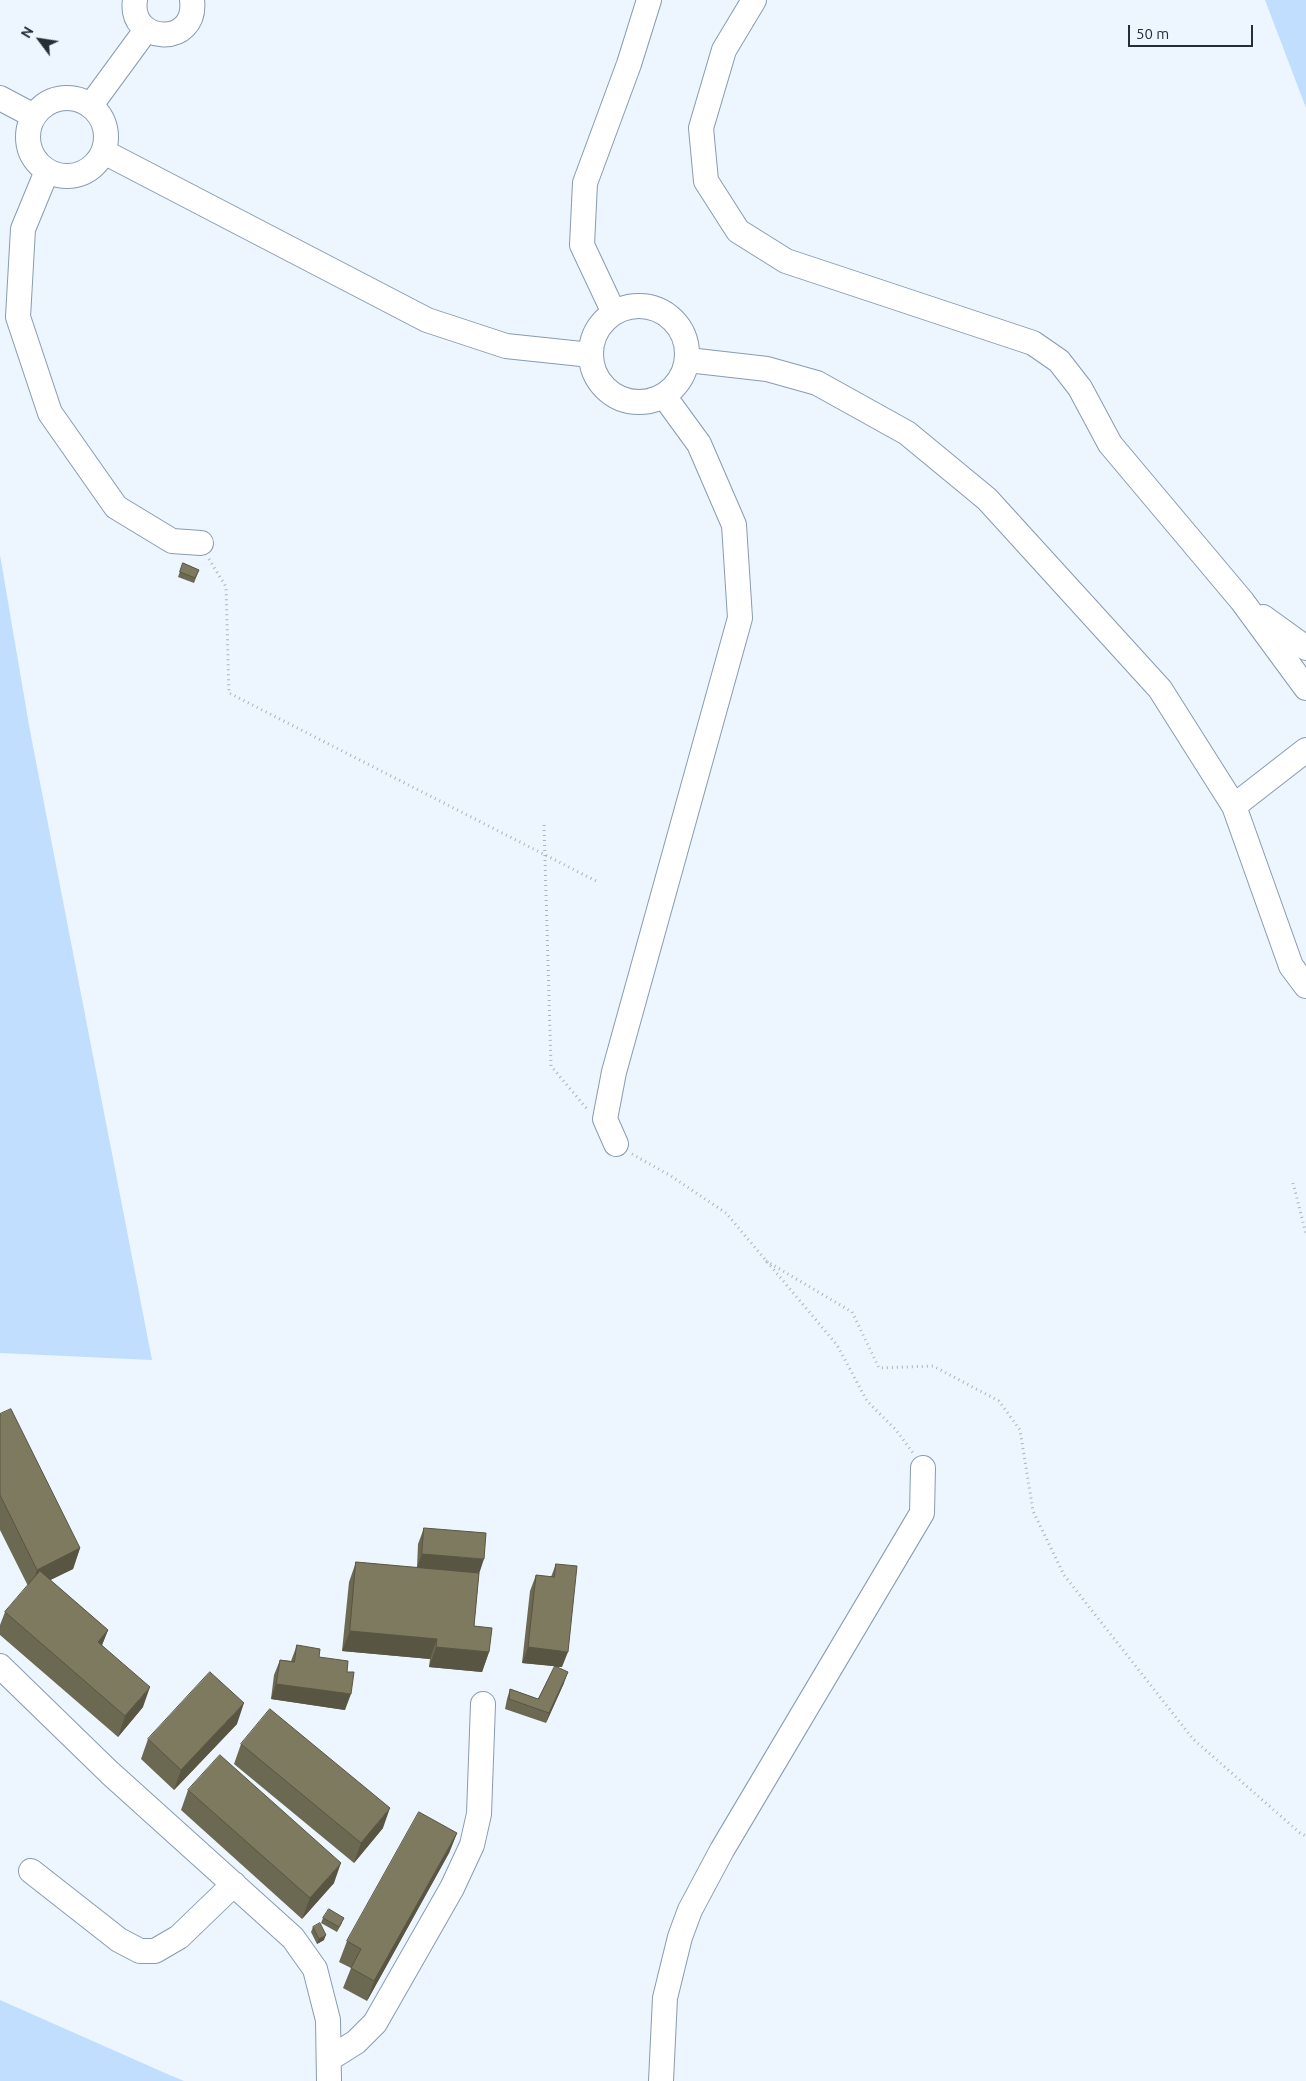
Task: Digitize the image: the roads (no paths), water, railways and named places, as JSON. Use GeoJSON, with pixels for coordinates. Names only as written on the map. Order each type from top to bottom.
{"type":"FeatureCollection","features":[{"type":"Feature","properties":{"kind":"street"},"geometry":{"type":"LineString","coordinates":[[135,0],[137,18],[146,30],[160,35],[175,33],[188,24],[194,10],[192,0]]}},
{"type":"Feature","properties":{"kind":"street"},"geometry":{"type":"LineString","coordinates":[[614,313],[582,244],[585,182],[629,64],[650,0]]}},
{"type":"Feature","properties":{"kind":"street"},"geometry":{"type":"LineString","coordinates":[[754,0],[724,50],[701,128],[706,181],[738,231],[786,261],[1033,343],[1059,361],[1080,388],[1110,444],[1242,601],[1306,688]]}},
{"type":"Feature","properties":{"kind":"street"},"geometry":{"type":"LineString","coordinates":[[91,105],[146,30]]}},
{"type":"Feature","properties":{"kind":"street"},"geometry":{"type":"LineString","coordinates":[[0,98],[34,116]]}},
{"type":"Feature","properties":{"kind":"street"},"geometry":{"type":"LineString","coordinates":[[60,98],[76,98],[91,105],[106,126],[104,152],[94,166],[80,174],[63,176],[47,171],[36,160],[29,146],[28,131],[34,116],[45,104],[60,98]]}},
{"type":"Feature","properties":{"kind":"street"},"geometry":{"type":"LineString","coordinates":[[104,152],[427,320],[506,346],[591,355]]}},
{"type":"Feature","properties":{"kind":"street"},"geometry":{"type":"LineString","coordinates":[[47,171],[23,229],[18,317],[50,413],[116,507],[172,541],[201,543]]}},
{"type":"Feature","properties":{"kind":"street"},"geometry":{"type":"LineString","coordinates":[[645,306],[664,312],[679,326],[686,342],[688,360],[681,379],[664,396],[651,402],[630,402],[614,396],[597,379],[591,355],[598,329],[614,313],[628,307],[645,306]]}},
{"type":"Feature","properties":{"kind":"street"},"geometry":{"type":"LineString","coordinates":[[688,360],[767,369],[818,383],[907,433],[987,499],[1160,689],[1234,806],[1291,966],[1306,986]]}},
{"type":"Feature","properties":{"kind":"street"},"geometry":{"type":"LineString","coordinates":[[616,1144],[605,1119],[614,1072],[740,618],[734,525],[699,444],[664,396]]}},
{"type":"Feature","properties":{"kind":"street"},"geometry":{"type":"LineString","coordinates":[[1242,601],[1306,648]]}},
{"type":"Feature","properties":{"kind":"street"},"geometry":{"type":"LineString","coordinates":[[1234,806],[1306,750]]}},
{"type":"Feature","properties":{"kind":"street"},"geometry":{"type":"LineString","coordinates":[[661,2081],[665,1998],[680,1937],[690,1910],[722,1850],[922,1513],[923,1468]]}},
{"type":"Feature","properties":{"kind":"street"},"geometry":{"type":"LineString","coordinates":[[0,1666],[110,1773],[293,1938],[315,1969],[328,2020],[329,2070]]}},
{"type":"Feature","properties":{"kind":"street"},"geometry":{"type":"LineString","coordinates":[[329,2070],[375,2023],[452,1888],[472,1845],[479,1814],[483,1704]]}},
{"type":"Feature","properties":{"kind":"street"},"geometry":{"type":"LineString","coordinates":[[31,1871],[119,1940],[140,1951],[155,1951],[179,1937],[234,1884]]}}]}
